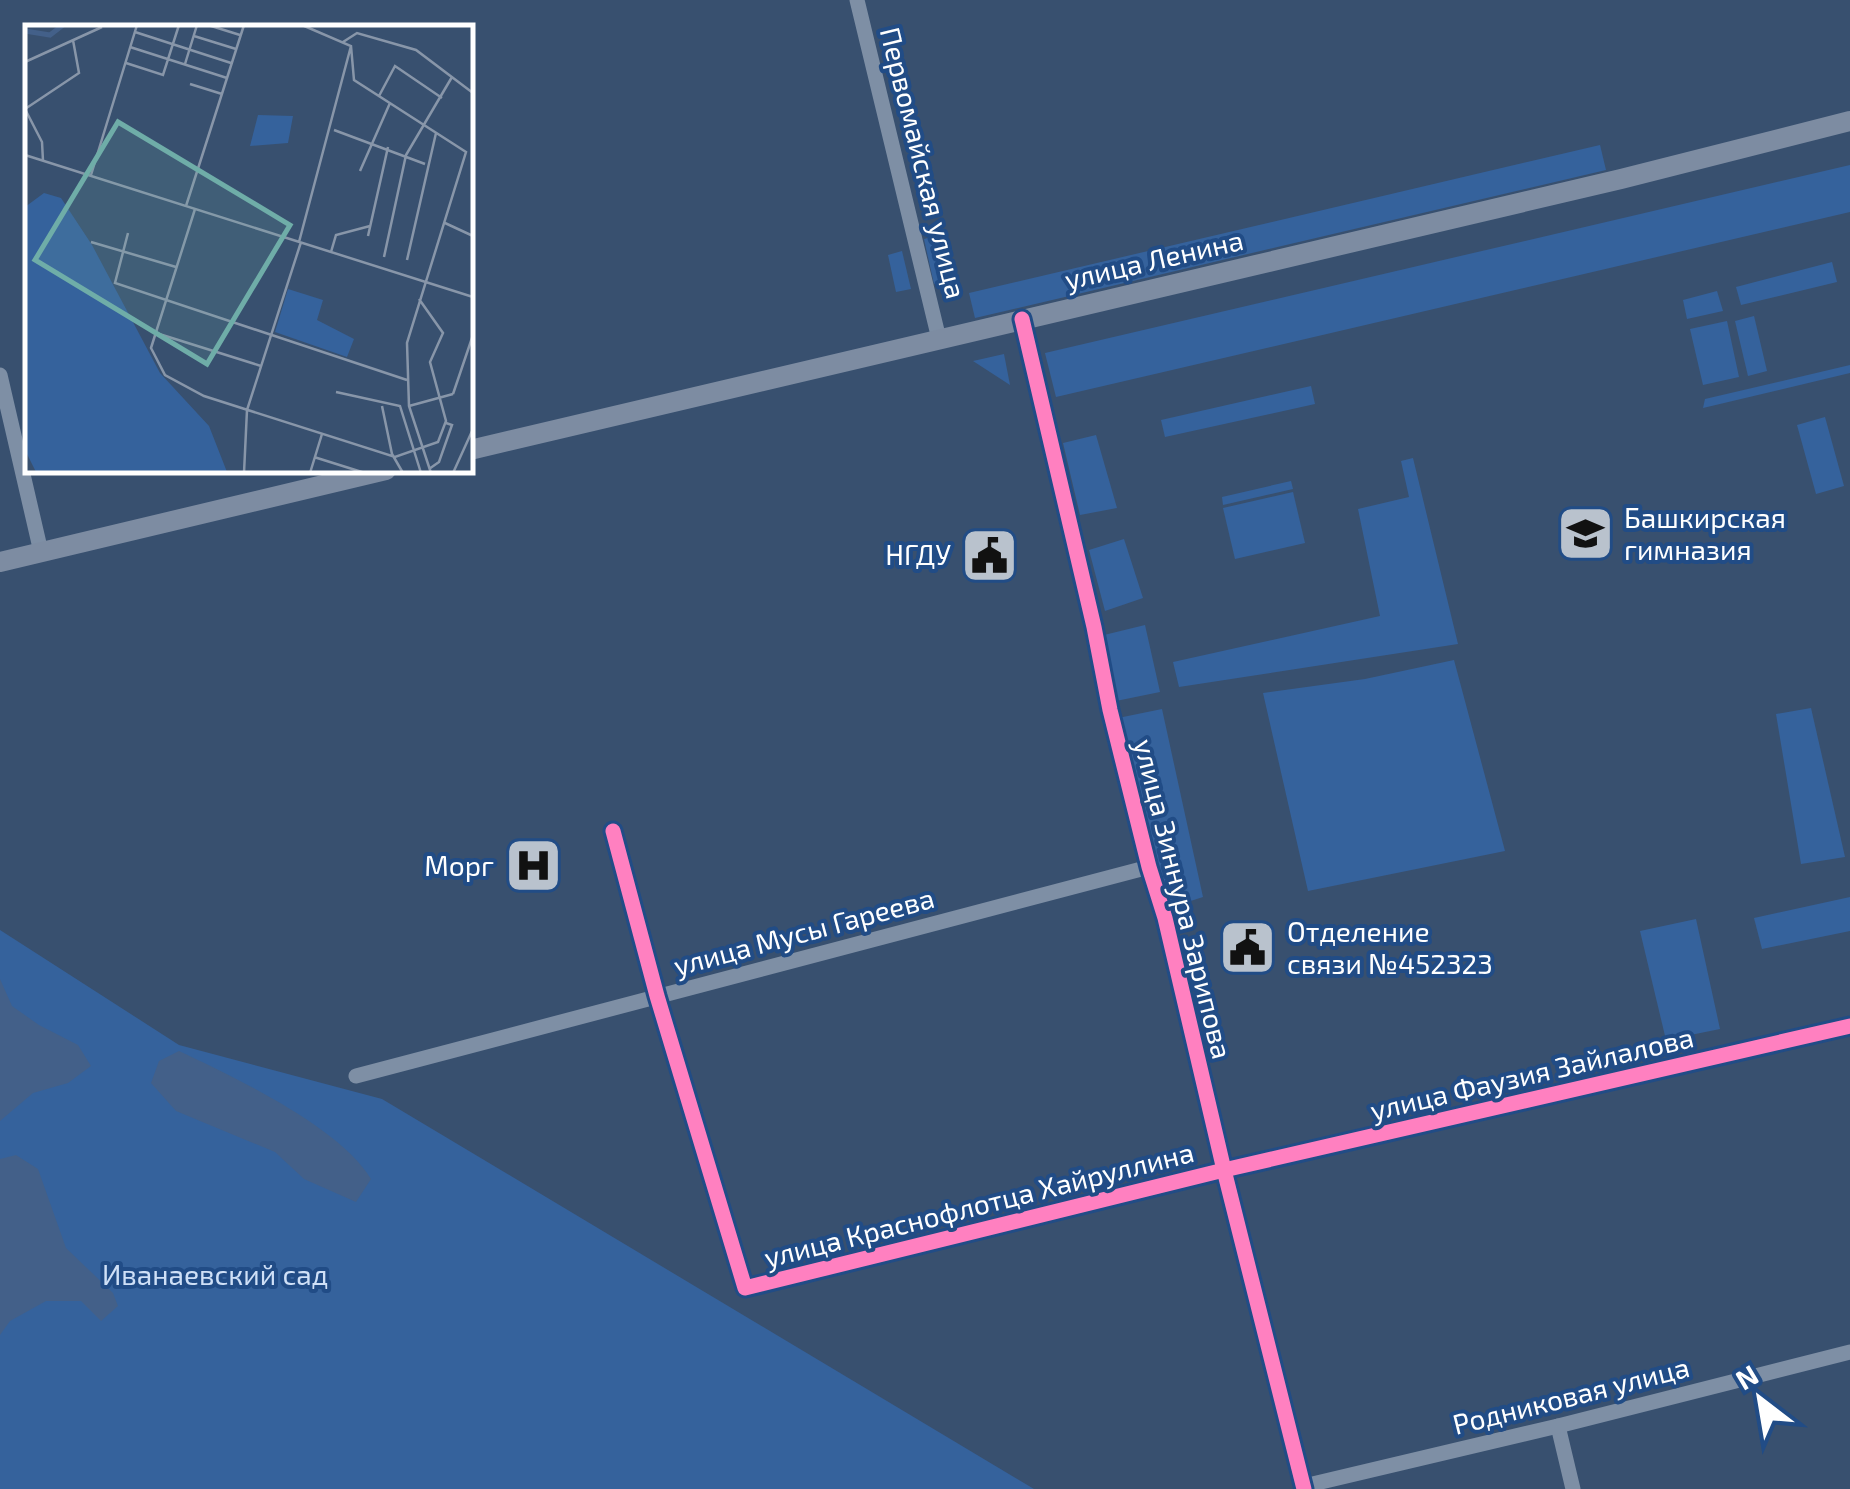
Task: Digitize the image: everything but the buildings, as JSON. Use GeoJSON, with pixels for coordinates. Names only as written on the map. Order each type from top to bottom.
{"type":"FeatureCollection","features":[{"type":"Feature","properties":{"kind":"main road","name":"улица Ленина"},"geometry":{"type":"LineString","coordinates":[[472,450],[1621,179],[1850,121]]}},
{"type":"Feature","properties":{"kind":"main road"},"geometry":{"type":"LineString","coordinates":[[0,562],[378,472]]}},
{"type":"Feature","properties":{"kind":"street","name":"Первомайская улица"},"geometry":{"type":"LineString","coordinates":[[857,0],[939,338]]}},
{"type":"Feature","properties":{"kind":"street","name":"улица Зиннура Зарипова"},"geometry":{"type":"LineString","coordinates":[[1022,319],[1110,710],[1165,918],[1304,1488]]}},
{"type":"Feature","properties":{"kind":"street"},"geometry":{"type":"LineString","coordinates":[[0,375],[41,552]]}},
{"type":"Feature","properties":{"kind":"street"},"geometry":{"type":"LineString","coordinates":[[613,832],[657,996]]}},
{"type":"Feature","properties":{"kind":"street","name":"улица Мусы Гареева"},"geometry":{"type":"LineString","coordinates":[[356,1076],[1149,867]]}},
{"type":"Feature","properties":{"kind":"street","name":"улица Краснофлотца Хайруллина"},"geometry":{"type":"LineString","coordinates":[[657,996],[745,1288],[1224,1170]]}},
{"type":"Feature","properties":{"kind":"street","name":"улица Фаузия Зайлалова"},"geometry":{"type":"LineString","coordinates":[[1224,1170],[1850,1026]]}},
{"type":"Feature","properties":{"kind":"street","name":"Родниковая улица"},"geometry":{"type":"LineString","coordinates":[[1304,1488],[1850,1352]]}},
{"type":"Feature","properties":{"kind":"street"},"geometry":{"type":"LineString","coordinates":[[1558,1426],[1573,1489]]}},
{"type":"Feature","properties":{"kind":"green space"},"geometry":{"type":"Polygon","coordinates":[[[1600,145],[1606,170],[975,318],[969,293],[1600,145]]]}},
{"type":"Feature","properties":{"kind":"green space"},"geometry":{"type":"Polygon","coordinates":[[[1850,165],[1850,212],[1056,397],[1045,353],[1850,165]]]}},
{"type":"Feature","properties":{"kind":"green space"},"geometry":{"type":"Polygon","coordinates":[[[940,235],[950,281],[934,284],[924,239],[940,235]]]}},
{"type":"Feature","properties":{"kind":"green space"},"geometry":{"type":"Polygon","coordinates":[[[902,251],[911,289],[896,292],[888,255],[902,251]]]}},
{"type":"Feature","properties":{"kind":"green space"},"geometry":{"type":"Polygon","coordinates":[[[1832,262],[1837,282],[1741,305],[1736,287],[1832,262]]]}},
{"type":"Feature","properties":{"kind":"green space"},"geometry":{"type":"Polygon","coordinates":[[[1717,291],[1723,311],[1687,319],[1683,300],[1717,291]]]}},
{"type":"Feature","properties":{"kind":"green space"},"geometry":{"type":"Polygon","coordinates":[[[1754,316],[1767,371],[1748,376],[1735,321],[1754,316]]]}},
{"type":"Feature","properties":{"kind":"green space"},"geometry":{"type":"Polygon","coordinates":[[[1727,321],[1739,377],[1703,385],[1690,329],[1727,321]]]}},
{"type":"Feature","properties":{"kind":"green space"},"geometry":{"type":"Polygon","coordinates":[[[1004,354],[1010,385],[973,361],[1004,354]]]}},
{"type":"Feature","properties":{"kind":"green space"},"geometry":{"type":"Polygon","coordinates":[[[1850,365],[1850,373],[1703,408],[1705,399],[1850,365]]]}},
{"type":"Feature","properties":{"kind":"green space"},"geometry":{"type":"Polygon","coordinates":[[[1311,386],[1315,404],[1165,437],[1161,420],[1311,386]]]}},
{"type":"Feature","properties":{"kind":"green space"},"geometry":{"type":"Polygon","coordinates":[[[1825,417],[1844,486],[1816,494],[1797,425],[1825,417]]]}},
{"type":"Feature","properties":{"kind":"green space"},"geometry":{"type":"Polygon","coordinates":[[[1096,435],[1117,508],[1080,515],[1063,443],[1096,435]]]}},
{"type":"Feature","properties":{"kind":"green space"},"geometry":{"type":"Polygon","coordinates":[[[1413,458],[1458,644],[1179,687],[1173,662],[1380,616],[1358,509],[1409,497],[1401,461],[1413,458]]]}},
{"type":"Feature","properties":{"kind":"green space"},"geometry":{"type":"Polygon","coordinates":[[[1291,481],[1293,489],[1223,505],[1222,497],[1291,481]]]}},
{"type":"Feature","properties":{"kind":"green space"},"geometry":{"type":"Polygon","coordinates":[[[1293,492],[1305,543],[1235,559],[1223,508],[1293,492]]]}},
{"type":"Feature","properties":{"kind":"green space"},"geometry":{"type":"Polygon","coordinates":[[[1124,539],[1143,598],[1105,611],[1089,550],[1124,539]]]}},
{"type":"Feature","properties":{"kind":"green space"},"geometry":{"type":"Polygon","coordinates":[[[1145,625],[1160,692],[1116,701],[1100,636],[1145,625]]]}},
{"type":"Feature","properties":{"kind":"green space"},"geometry":{"type":"Polygon","coordinates":[[[1454,660],[1505,851],[1308,891],[1263,693],[1365,679],[1454,660]]]}},
{"type":"Feature","properties":{"kind":"green space"},"geometry":{"type":"Polygon","coordinates":[[[1811,708],[1845,857],[1801,864],[1776,714],[1811,708]]]}},
{"type":"Feature","properties":{"kind":"green space"},"geometry":{"type":"Polygon","coordinates":[[[1162,709],[1203,897],[1169,908],[1118,718],[1162,709]]]}},
{"type":"Feature","properties":{"kind":"green space"},"geometry":{"type":"Polygon","coordinates":[[[1850,897],[1850,931],[1762,949],[1754,918],[1850,897]]]}},
{"type":"Feature","properties":{"kind":"green space"},"geometry":{"type":"Polygon","coordinates":[[[1696,919],[1720,1029],[1666,1040],[1640,931],[1696,919]]]}},
{"type":"Feature","properties":{"kind":"green space","name":"Иванаевский сад"},"geometry":{"type":"Polygon","coordinates":[[[0,930],[179,1045],[382,1099],[1034,1489],[0,1489],[0,930]]]}},
{"type":"Feature","properties":{"kind":"shaded area"},"geometry":{"type":"Polygon","coordinates":[[[0,979],[12,1006],[78,1045],[91,1066],[68,1083],[33,1093],[0,1121],[0,979]]]}},
{"type":"Feature","properties":{"kind":"shaded area"},"geometry":{"type":"Polygon","coordinates":[[[179,1051],[284,1105],[336,1141],[371,1179],[356,1202],[304,1179],[275,1152],[176,1111],[151,1083],[159,1061],[179,1051]]]}},
{"type":"Feature","properties":{"kind":"shaded area"},"geometry":{"type":"Polygon","coordinates":[[[16,1155],[38,1169],[66,1248],[113,1293],[118,1306],[101,1321],[81,1301],[46,1301],[10,1321],[0,1335],[0,1159],[16,1155]]]}},
{"type":"Feature","properties":{"kind":"cycle path"},"geometry":{"type":"LineString","coordinates":[[1022,319],[1110,710],[1165,918],[1304,1489]]}},
{"type":"Feature","properties":{"kind":"cycle path"},"geometry":{"type":"LineString","coordinates":[[613,831],[657,996],[745,1288],[1224,1170],[1850,1026]]}},
{"type":"Feature","properties":{"kind":"place","name":"Башкирская гимназия"},"geometry":{"type":"Point","coordinates":[1585,534]}},
{"type":"Feature","properties":{"kind":"place","name":"НГДУ"},"geometry":{"type":"Point","coordinates":[990,555]}},
{"type":"Feature","properties":{"kind":"place","name":"Морг"},"geometry":{"type":"Point","coordinates":[533,866]}},
{"type":"Feature","properties":{"kind":"place","name":"Отделение связи №452323"},"geometry":{"type":"Point","coordinates":[1248,948]}}]}
